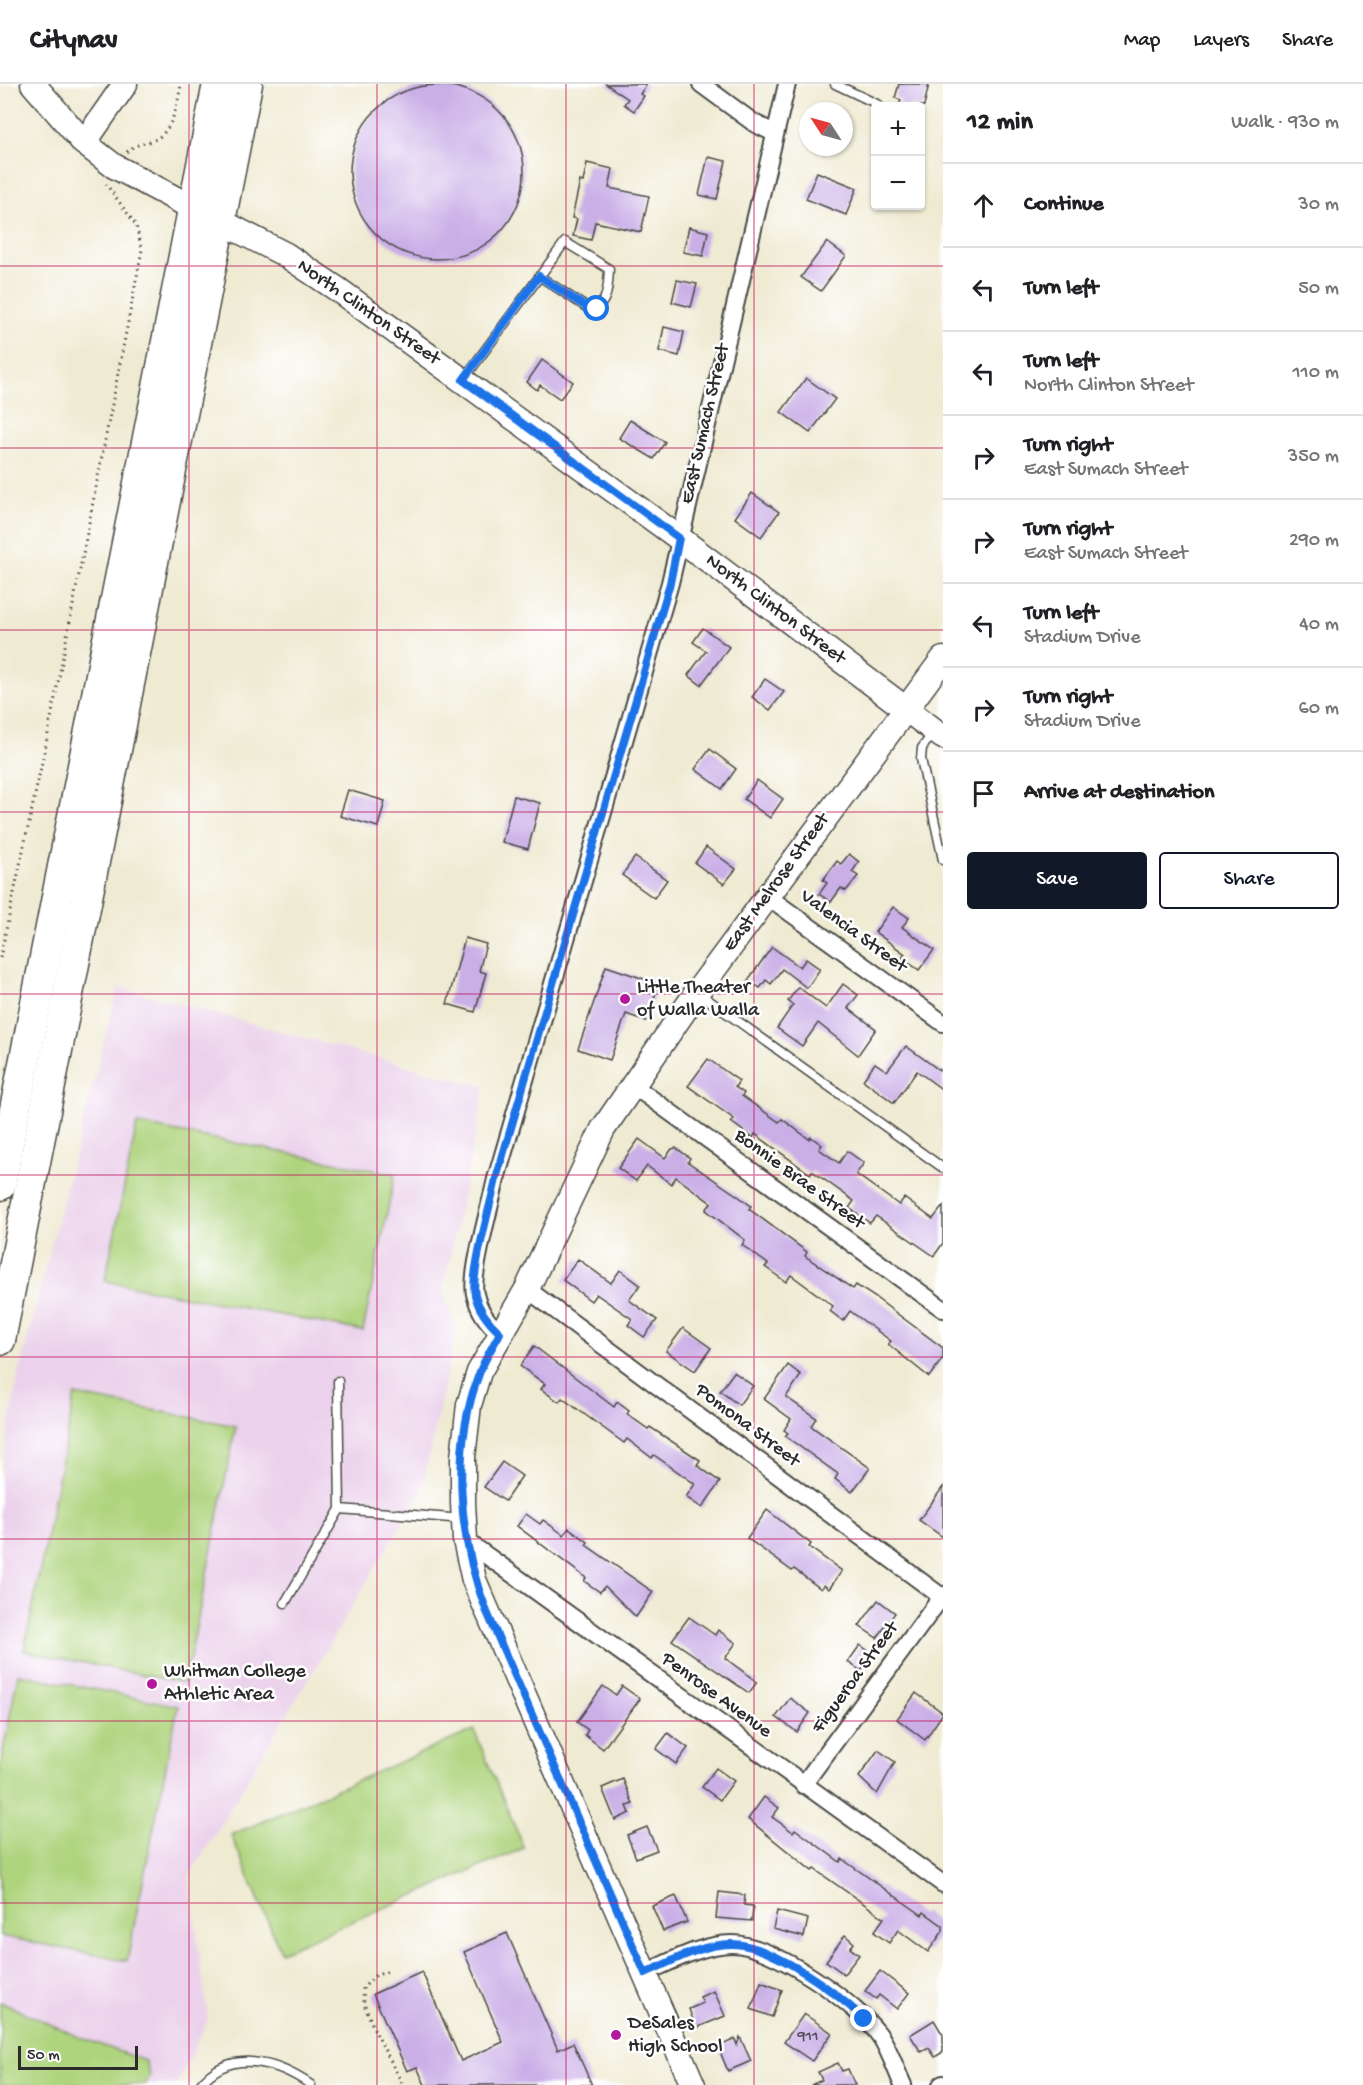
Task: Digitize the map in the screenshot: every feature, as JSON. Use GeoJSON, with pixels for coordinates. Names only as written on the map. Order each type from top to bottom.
{"type":"FeatureCollection","features":[{"type":"Feature","properties":{"kind":"highway"},"geometry":{"type":"LineString","coordinates":[[0,1185],[218,84]]}},
{"type":"Feature","properties":{"kind":"highway"},"geometry":{"type":"LineString","coordinates":[[220,221],[213,212],[212,190],[232,84]]}},
{"type":"Feature","properties":{"kind":"highway"},"geometry":{"type":"LineString","coordinates":[[0,1340],[147,586],[248,84]]}},
{"type":"Feature","properties":{"kind":"highway"},"geometry":{"type":"LineString","coordinates":[[147,586],[170,404],[202,230],[201,218],[193,208]]}},
{"type":"Feature","properties":{"kind":"street"},"geometry":{"type":"LineString","coordinates":[[33,84],[84,143],[114,166],[193,208]]}},
{"type":"Feature","properties":{"kind":"street"},"geometry":{"type":"LineString","coordinates":[[84,143],[125,84]]}},
{"type":"Feature","properties":{"kind":"street"},"geometry":{"type":"LineString","coordinates":[[701,84],[754,123],[774,134]]}},
{"type":"Feature","properties":{"kind":"street","name":"East Sumach Street"},"geometry":{"type":"LineString","coordinates":[[500,1333],[483,1314],[474,1292],[480,1250],[496,1179],[670,583],[787,84]]}},
{"type":"Feature","properties":{"kind":"street","name":"North Clinton Street"},"geometry":{"type":"LineString","coordinates":[[220,221],[303,265],[679,538],[939,734]]}},
{"type":"Feature","properties":{"kind":"street","name":"East Melrose Street"},"geometry":{"type":"LineString","coordinates":[[500,1333],[527,1289],[603,1129],[631,1084],[943,659]]}},
{"type":"Feature","properties":{"kind":"street","name":"Valencia Street"},"geometry":{"type":"LineString","coordinates":[[767,896],[943,1023]]}},
{"type":"Feature","properties":{"kind":"street","name":"Bonnie Brae Street"},"geometry":{"type":"LineString","coordinates":[[631,1084],[943,1309]]}},
{"type":"Feature","properties":{"kind":"street","name":"Pomona Street"},"geometry":{"type":"LineString","coordinates":[[527,1289],[942,1596]]}},
{"type":"Feature","properties":{"kind":"street"},"geometry":{"type":"LineString","coordinates":[[500,1333],[480,1372],[469,1405],[464,1457],[464,1530],[474,1580],[693,2085]]}},
{"type":"Feature","properties":{"kind":"street","name":"Penrose Avenue"},"geometry":{"type":"LineString","coordinates":[[464,1530],[803,1785],[943,1884]]}},
{"type":"Feature","properties":{"kind":"street","name":"Figueroa Street"},"geometry":{"type":"LineString","coordinates":[[803,1785],[942,1596]]}},
{"type":"Feature","properties":{"kind":"street"},"geometry":{"type":"LineString","coordinates":[[645,1973],[697,1951],[733,1944],[779,1957],[842,1998],[864,2019],[882,2039],[903,2085]]}},
{"type":"Feature","properties":{"kind":"lane"},"geometry":{"type":"LineString","coordinates":[[835,84],[873,102]]}},
{"type":"Feature","properties":{"kind":"lane"},"geometry":{"type":"LineString","coordinates":[[463,380],[539,276],[564,242],[609,268],[608,285],[602,304],[597,309],[589,309],[539,276]]}},
{"type":"Feature","properties":{"kind":"lane"},"geometry":{"type":"LineString","coordinates":[[939,734],[922,748],[921,759],[943,860]]}},
{"type":"Feature","properties":{"kind":"lane"},"geometry":{"type":"LineString","coordinates":[[697,992],[943,1168]]}},
{"type":"Feature","properties":{"kind":"lane"},"geometry":{"type":"LineString","coordinates":[[285,1603],[340,1509],[338,1381]]}},
{"type":"Feature","properties":{"kind":"lane"},"geometry":{"type":"LineString","coordinates":[[340,1509],[464,1530]]}},
{"type":"Feature","properties":{"kind":"lane"},"geometry":{"type":"LineString","coordinates":[[200,2085],[210,2072],[236,2062],[272,2063],[311,2085]]}},
{"type":"Feature","properties":{"kind":"path"},"geometry":{"type":"LineString","coordinates":[[0,958],[47,739],[141,250],[136,225],[105,184],[114,166],[131,148],[157,139],[167,128],[177,104],[181,84]]}},
{"type":"Feature","properties":{"kind":"path"},"geometry":{"type":"LineString","coordinates":[[387,1972],[376,1975],[363,1988],[364,2004],[403,2085]]}},
{"type":"Feature","properties":{"kind":"shaded area","name":"Whitman College Athletic Area"},"geometry":{"type":"Polygon","coordinates":[[[118,987],[485,1087],[443,1292],[457,1327],[421,1492],[189,1877],[208,2019],[177,2085],[0,2085],[0,1480],[19,1371],[118,987]]]}},
{"type":"Feature","properties":{"kind":"green space"},"geometry":{"type":"Polygon","coordinates":[[[137,1124],[395,1174],[363,1331],[105,1281],[137,1124]]]}},
{"type":"Feature","properties":{"kind":"green space"},"geometry":{"type":"Polygon","coordinates":[[[75,1395],[236,1426],[185,1683],[24,1651],[75,1395]]]}},
{"type":"Feature","properties":{"kind":"green space"},"geometry":{"type":"Polygon","coordinates":[[[18,1674],[178,1706],[127,1961],[0,1936],[0,1767],[18,1674]]]}},
{"type":"Feature","properties":{"kind":"green space"},"geometry":{"type":"Polygon","coordinates":[[[474,1730],[524,1848],[281,1952],[231,1835],[474,1730]]]}},
{"type":"Feature","properties":{"kind":"green space"},"geometry":{"type":"Polygon","coordinates":[[[0,2002],[79,2037],[145,2061],[150,2076],[145,2085],[0,2085],[0,2002]]]}},
{"type":"Feature","properties":{"kind":"building"},"geometry":{"type":"Polygon","coordinates":[[[606,84],[647,84],[640,94],[644,96],[634,111],[624,104],[628,99],[606,84]]]}},
{"type":"Feature","properties":{"kind":"building"},"geometry":{"type":"Polygon","coordinates":[[[899,84],[929,84],[925,102],[900,102],[901,100],[895,98],[899,84]]]}},
{"type":"Feature","properties":{"kind":"building"},"geometry":{"type":"Polygon","coordinates":[[[437,85],[470,92],[499,110],[517,139],[524,172],[517,205],[499,234],[470,252],[437,259],[404,252],[375,234],[357,205],[350,172],[357,139],[375,110],[404,92],[437,85]]]}},
{"type":"Feature","properties":{"kind":"building"},"geometry":{"type":"Polygon","coordinates":[[[708,157],[726,161],[717,199],[699,195],[708,157]]]}},
{"type":"Feature","properties":{"kind":"building"},"geometry":{"type":"Polygon","coordinates":[[[587,163],[613,169],[609,188],[649,196],[641,232],[595,222],[591,240],[573,236],[577,219],[572,218],[580,181],[583,182],[587,163]]]}},
{"type":"Feature","properties":{"kind":"building"},"geometry":{"type":"Polygon","coordinates":[[[817,172],[857,188],[846,215],[806,199],[817,172]]]}},
{"type":"Feature","properties":{"kind":"building"},"geometry":{"type":"Polygon","coordinates":[[[689,227],[708,232],[703,256],[683,252],[689,227]]]}},
{"type":"Feature","properties":{"kind":"building"},"geometry":{"type":"Polygon","coordinates":[[[827,242],[846,256],[821,291],[801,277],[827,242]]]}},
{"type":"Feature","properties":{"kind":"building"},"geometry":{"type":"Polygon","coordinates":[[[677,280],[697,284],[691,307],[672,302],[677,280]]]}},
{"type":"Feature","properties":{"kind":"building"},"geometry":{"type":"Polygon","coordinates":[[[664,327],[684,332],[679,356],[659,351],[664,327]]]}},
{"type":"Feature","properties":{"kind":"building"},"geometry":{"type":"Polygon","coordinates":[[[542,360],[573,382],[560,399],[540,385],[537,390],[527,382],[542,360]]]}},
{"type":"Feature","properties":{"kind":"building"},"geometry":{"type":"Polygon","coordinates":[[[806,378],[835,399],[810,433],[781,412],[806,378]]]}},
{"type":"Feature","properties":{"kind":"building"},"geometry":{"type":"Polygon","coordinates":[[[630,420],[665,442],[654,459],[619,438],[630,420]]]}},
{"type":"Feature","properties":{"kind":"building"},"geometry":{"type":"Polygon","coordinates":[[[752,493],[779,512],[761,537],[735,518],[752,493]]]}},
{"type":"Feature","properties":{"kind":"building"},"geometry":{"type":"Polygon","coordinates":[[[703,628],[729,647],[701,685],[688,675],[706,651],[693,642],[703,628]]]}},
{"type":"Feature","properties":{"kind":"building"},"geometry":{"type":"Polygon","coordinates":[[[765,679],[784,692],[770,710],[752,697],[765,679]]]}},
{"type":"Feature","properties":{"kind":"building"},"geometry":{"type":"Polygon","coordinates":[[[710,749],[736,769],[722,789],[695,769],[710,749]]]}},
{"type":"Feature","properties":{"kind":"building"},"geometry":{"type":"Polygon","coordinates":[[[757,780],[783,799],[770,818],[744,799],[757,780]]]}},
{"type":"Feature","properties":{"kind":"building"},"geometry":{"type":"Polygon","coordinates":[[[348,790],[385,801],[378,827],[340,816],[348,790]]]}},
{"type":"Feature","properties":{"kind":"building"},"geometry":{"type":"Polygon","coordinates":[[[514,796],[540,803],[528,849],[502,842],[514,796]]]}},
{"type":"Feature","properties":{"kind":"building"},"geometry":{"type":"Polygon","coordinates":[[[706,847],[736,869],[724,884],[695,863],[706,847]]]}},
{"type":"Feature","properties":{"kind":"building"},"geometry":{"type":"Polygon","coordinates":[[[849,854],[859,862],[852,872],[858,876],[846,891],[841,888],[831,902],[819,894],[827,883],[823,880],[837,861],[841,864],[849,854]]]}},
{"type":"Feature","properties":{"kind":"building"},"geometry":{"type":"Polygon","coordinates":[[[635,857],[667,880],[654,898],[622,875],[635,857]]]}},
{"type":"Feature","properties":{"kind":"building"},"geometry":{"type":"Polygon","coordinates":[[[893,907],[909,918],[902,927],[934,950],[919,970],[902,958],[905,954],[875,932],[893,907]]]}},
{"type":"Feature","properties":{"kind":"building"},"geometry":{"type":"Polygon","coordinates":[[[465,938],[486,944],[479,971],[486,973],[475,1012],[447,1004],[465,938]]]}},
{"type":"Feature","properties":{"kind":"building"},"geometry":{"type":"Polygon","coordinates":[[[772,947],[800,967],[806,959],[820,969],[807,988],[782,969],[771,984],[766,980],[760,988],[748,980],[772,947]]]}},
{"type":"Feature","properties":{"kind":"building","name":"Little Theater of Walla Walla"},"geometry":{"type":"Polygon","coordinates":[[[606,966],[659,984],[646,1021],[626,1014],[610,1060],[578,1049],[606,966]]]}},
{"type":"Feature","properties":{"kind":"building"},"geometry":{"type":"Polygon","coordinates":[[[843,984],[858,995],[848,1008],[876,1029],[858,1055],[818,1023],[802,1046],[777,1028],[793,1005],[788,1001],[798,987],[826,1008],[843,984]]]}},
{"type":"Feature","properties":{"kind":"building"},"geometry":{"type":"Polygon","coordinates":[[[906,1046],[943,1073],[943,1090],[917,1071],[894,1103],[863,1080],[875,1063],[887,1071],[906,1046]]]}},
{"type":"Feature","properties":{"kind":"building"},"geometry":{"type":"Polygon","coordinates":[[[708,1059],[739,1081],[735,1087],[744,1093],[742,1096],[779,1122],[782,1119],[809,1139],[811,1137],[822,1145],[819,1149],[839,1163],[847,1151],[864,1163],[856,1174],[899,1205],[904,1198],[933,1219],[943,1206],[943,1243],[934,1256],[876,1216],[870,1223],[849,1208],[854,1201],[812,1171],[810,1174],[755,1134],[753,1138],[731,1122],[734,1119],[688,1086],[708,1059]]]}},
{"type":"Feature","properties":{"kind":"building"},"geometry":{"type":"Polygon","coordinates":[[[639,1139],[665,1158],[672,1149],[676,1148],[690,1158],[688,1162],[738,1196],[751,1206],[749,1209],[807,1252],[805,1256],[853,1289],[856,1285],[876,1298],[943,1348],[943,1358],[929,1377],[888,1344],[891,1341],[850,1311],[843,1321],[830,1311],[833,1306],[791,1275],[786,1282],[765,1267],[768,1264],[742,1245],[745,1240],[706,1210],[711,1203],[676,1177],[671,1184],[647,1166],[636,1181],[618,1168],[639,1139]]]}},
{"type":"Feature","properties":{"kind":"building"},"geometry":{"type":"Polygon","coordinates":[[[578,1259],[611,1283],[620,1270],[640,1285],[629,1300],[657,1320],[644,1337],[628,1325],[632,1319],[596,1294],[591,1301],[563,1280],[578,1259]]]}},
{"type":"Feature","properties":{"kind":"building"},"geometry":{"type":"Polygon","coordinates":[[[683,1328],[711,1348],[695,1371],[666,1351],[683,1328]]]}},
{"type":"Feature","properties":{"kind":"building"},"geometry":{"type":"Polygon","coordinates":[[[534,1346],[614,1407],[617,1402],[629,1411],[627,1414],[648,1429],[650,1427],[700,1460],[697,1465],[720,1482],[702,1508],[686,1497],[695,1484],[654,1455],[652,1458],[627,1439],[624,1443],[562,1398],[559,1402],[541,1389],[545,1384],[520,1366],[534,1346]]]}},
{"type":"Feature","properties":{"kind":"building"},"geometry":{"type":"Polygon","coordinates":[[[788,1365],[801,1375],[786,1397],[816,1418],[811,1426],[870,1468],[852,1492],[835,1479],[838,1474],[785,1436],[788,1433],[784,1430],[791,1419],[764,1399],[788,1365]]]}},
{"type":"Feature","properties":{"kind":"building"},"geometry":{"type":"Polygon","coordinates":[[[734,1372],[753,1386],[739,1405],[720,1391],[734,1372]]]}},
{"type":"Feature","properties":{"kind":"building"},"geometry":{"type":"Polygon","coordinates":[[[502,1462],[522,1476],[505,1501],[484,1487],[502,1462]]]}},
{"type":"Feature","properties":{"kind":"building"},"geometry":{"type":"Polygon","coordinates":[[[943,1487],[943,1537],[919,1520],[943,1487]]]}},
{"type":"Feature","properties":{"kind":"building"},"geometry":{"type":"Polygon","coordinates":[[[767,1510],[811,1544],[809,1547],[842,1571],[829,1589],[824,1585],[821,1589],[794,1569],[792,1571],[747,1538],[767,1510]]]}},
{"type":"Feature","properties":{"kind":"building"},"geometry":{"type":"Polygon","coordinates":[[[526,1514],[540,1524],[543,1520],[564,1535],[569,1528],[588,1542],[586,1545],[653,1592],[636,1617],[605,1586],[600,1592],[584,1581],[586,1578],[517,1526],[526,1514]]]}},
{"type":"Feature","properties":{"kind":"building"},"geometry":{"type":"Polygon","coordinates":[[[878,1600],[895,1613],[877,1638],[859,1626],[878,1600]]]}},
{"type":"Feature","properties":{"kind":"building"},"geometry":{"type":"Polygon","coordinates":[[[689,1617],[715,1635],[718,1630],[736,1643],[725,1658],[757,1682],[749,1693],[672,1640],[689,1617]]]}},
{"type":"Feature","properties":{"kind":"building"},"geometry":{"type":"Polygon","coordinates":[[[860,1645],[873,1654],[861,1671],[848,1662],[860,1645]]]}},
{"type":"Feature","properties":{"kind":"building"},"geometry":{"type":"Polygon","coordinates":[[[603,1686],[616,1695],[622,1686],[640,1699],[603,1749],[585,1735],[588,1730],[577,1722],[603,1686]]]}},
{"type":"Feature","properties":{"kind":"building"},"geometry":{"type":"Polygon","coordinates":[[[916,1693],[943,1713],[925,1740],[897,1719],[916,1693]]]}},
{"type":"Feature","properties":{"kind":"building"},"geometry":{"type":"Polygon","coordinates":[[[790,1698],[810,1713],[797,1732],[776,1717],[790,1698]]]}},
{"type":"Feature","properties":{"kind":"building"},"geometry":{"type":"Polygon","coordinates":[[[668,1733],[688,1748],[676,1764],[656,1749],[668,1733]]]}},
{"type":"Feature","properties":{"kind":"building"},"geometry":{"type":"Polygon","coordinates":[[[878,1750],[895,1762],[877,1794],[859,1777],[878,1750]]]}},
{"type":"Feature","properties":{"kind":"building"},"geometry":{"type":"Polygon","coordinates":[[[716,1768],[734,1781],[720,1800],[702,1787],[716,1768]]]}},
{"type":"Feature","properties":{"kind":"building"},"geometry":{"type":"Polygon","coordinates":[[[623,1779],[633,1804],[627,1806],[630,1813],[615,1820],[602,1788],[623,1779]]]}},
{"type":"Feature","properties":{"kind":"building"},"geometry":{"type":"Polygon","coordinates":[[[764,1797],[779,1808],[772,1817],[793,1832],[795,1829],[840,1862],[842,1859],[922,1915],[924,1912],[943,1926],[943,1931],[928,1952],[898,1930],[889,1943],[874,1932],[884,1918],[814,1869],[812,1871],[748,1819],[764,1797]]]}},
{"type":"Feature","properties":{"kind":"building"},"geometry":{"type":"Polygon","coordinates":[[[647,1827],[657,1850],[636,1858],[627,1835],[647,1827]]]}},
{"type":"Feature","properties":{"kind":"building"},"geometry":{"type":"Polygon","coordinates":[[[719,1892],[745,1895],[744,1905],[753,1906],[752,1921],[716,1918],[719,1892]]]}},
{"type":"Feature","properties":{"kind":"building"},"geometry":{"type":"Polygon","coordinates":[[[676,1896],[687,1922],[663,1931],[652,1906],[676,1896]]]}},
{"type":"Feature","properties":{"kind":"building"},"geometry":{"type":"Polygon","coordinates":[[[777,1911],[808,1919],[804,1937],[773,1929],[777,1911]]]}},
{"type":"Feature","properties":{"kind":"building"},"geometry":{"type":"Polygon","coordinates":[[[507,1933],[558,2050],[573,2043],[592,2085],[425,2085],[417,2067],[407,2071],[373,1994],[422,1972],[461,2061],[503,2042],[464,1952],[507,1933]]]}},
{"type":"Feature","properties":{"kind":"building"},"geometry":{"type":"Polygon","coordinates":[[[845,1935],[854,1943],[850,1948],[859,1955],[844,1974],[826,1961],[845,1935]]]}},
{"type":"Feature","properties":{"kind":"building"},"geometry":{"type":"Polygon","coordinates":[[[880,1971],[909,1993],[897,2009],[879,1995],[876,1999],[865,1991],[880,1971]]]}},
{"type":"Feature","properties":{"kind":"building"},"geometry":{"type":"Polygon","coordinates":[[[761,1982],[782,1990],[772,2017],[751,2009],[761,1982]]]}},
{"type":"Feature","properties":{"kind":"building"},"geometry":{"type":"Polygon","coordinates":[[[714,1991],[725,2016],[696,2028],[689,2009],[703,2003],[700,1997],[714,1991]]]}},
{"type":"Feature","properties":{"kind":"building"},"geometry":{"type":"Polygon","coordinates":[[[804,2014],[832,2033],[812,2061],[784,2042],[804,2014]]]}},
{"type":"Feature","properties":{"kind":"building"},"geometry":{"type":"Polygon","coordinates":[[[934,2020],[943,2035],[943,2052],[935,2057],[929,2048],[921,2052],[910,2035],[934,2020]]]}},
{"type":"Feature","properties":{"kind":"building"},"geometry":{"type":"Polygon","coordinates":[[[740,2037],[751,2061],[728,2071],[718,2047],[735,2039],[737,2045],[740,2037]]]}},
{"type":"Feature","properties":{"kind":"building"},"geometry":{"type":"Polygon","coordinates":[[[838,2063],[842,2071],[848,2069],[855,2085],[811,2085],[822,2080],[818,2072],[838,2063]]]}},
{"type":"Feature","properties":{"kind":"place","name":"Little Theater of Walla Walla"},"geometry":{"type":"Point","coordinates":[625,999]}},
{"type":"Feature","properties":{"kind":"place","name":"Whitman College Athletic Area"},"geometry":{"type":"Point","coordinates":[152,1684]}},
{"type":"Feature","properties":{"kind":"place","name":"DeSales High School"},"geometry":{"type":"Point","coordinates":[616,2035]}},
{"type":"Feature","properties":{"kind":"route"},"geometry":{"type":"LineString","coordinates":[[597,309],[589,309],[539,276],[463,380],[679,538],[670,583],[496,1179],[480,1250],[474,1292],[488,1323],[500,1333],[480,1372],[469,1405],[464,1457],[465,1540],[474,1580],[514,1677],[645,1973],[697,1951],[733,1944],[779,1957],[842,1998],[864,2019]]}}]}
